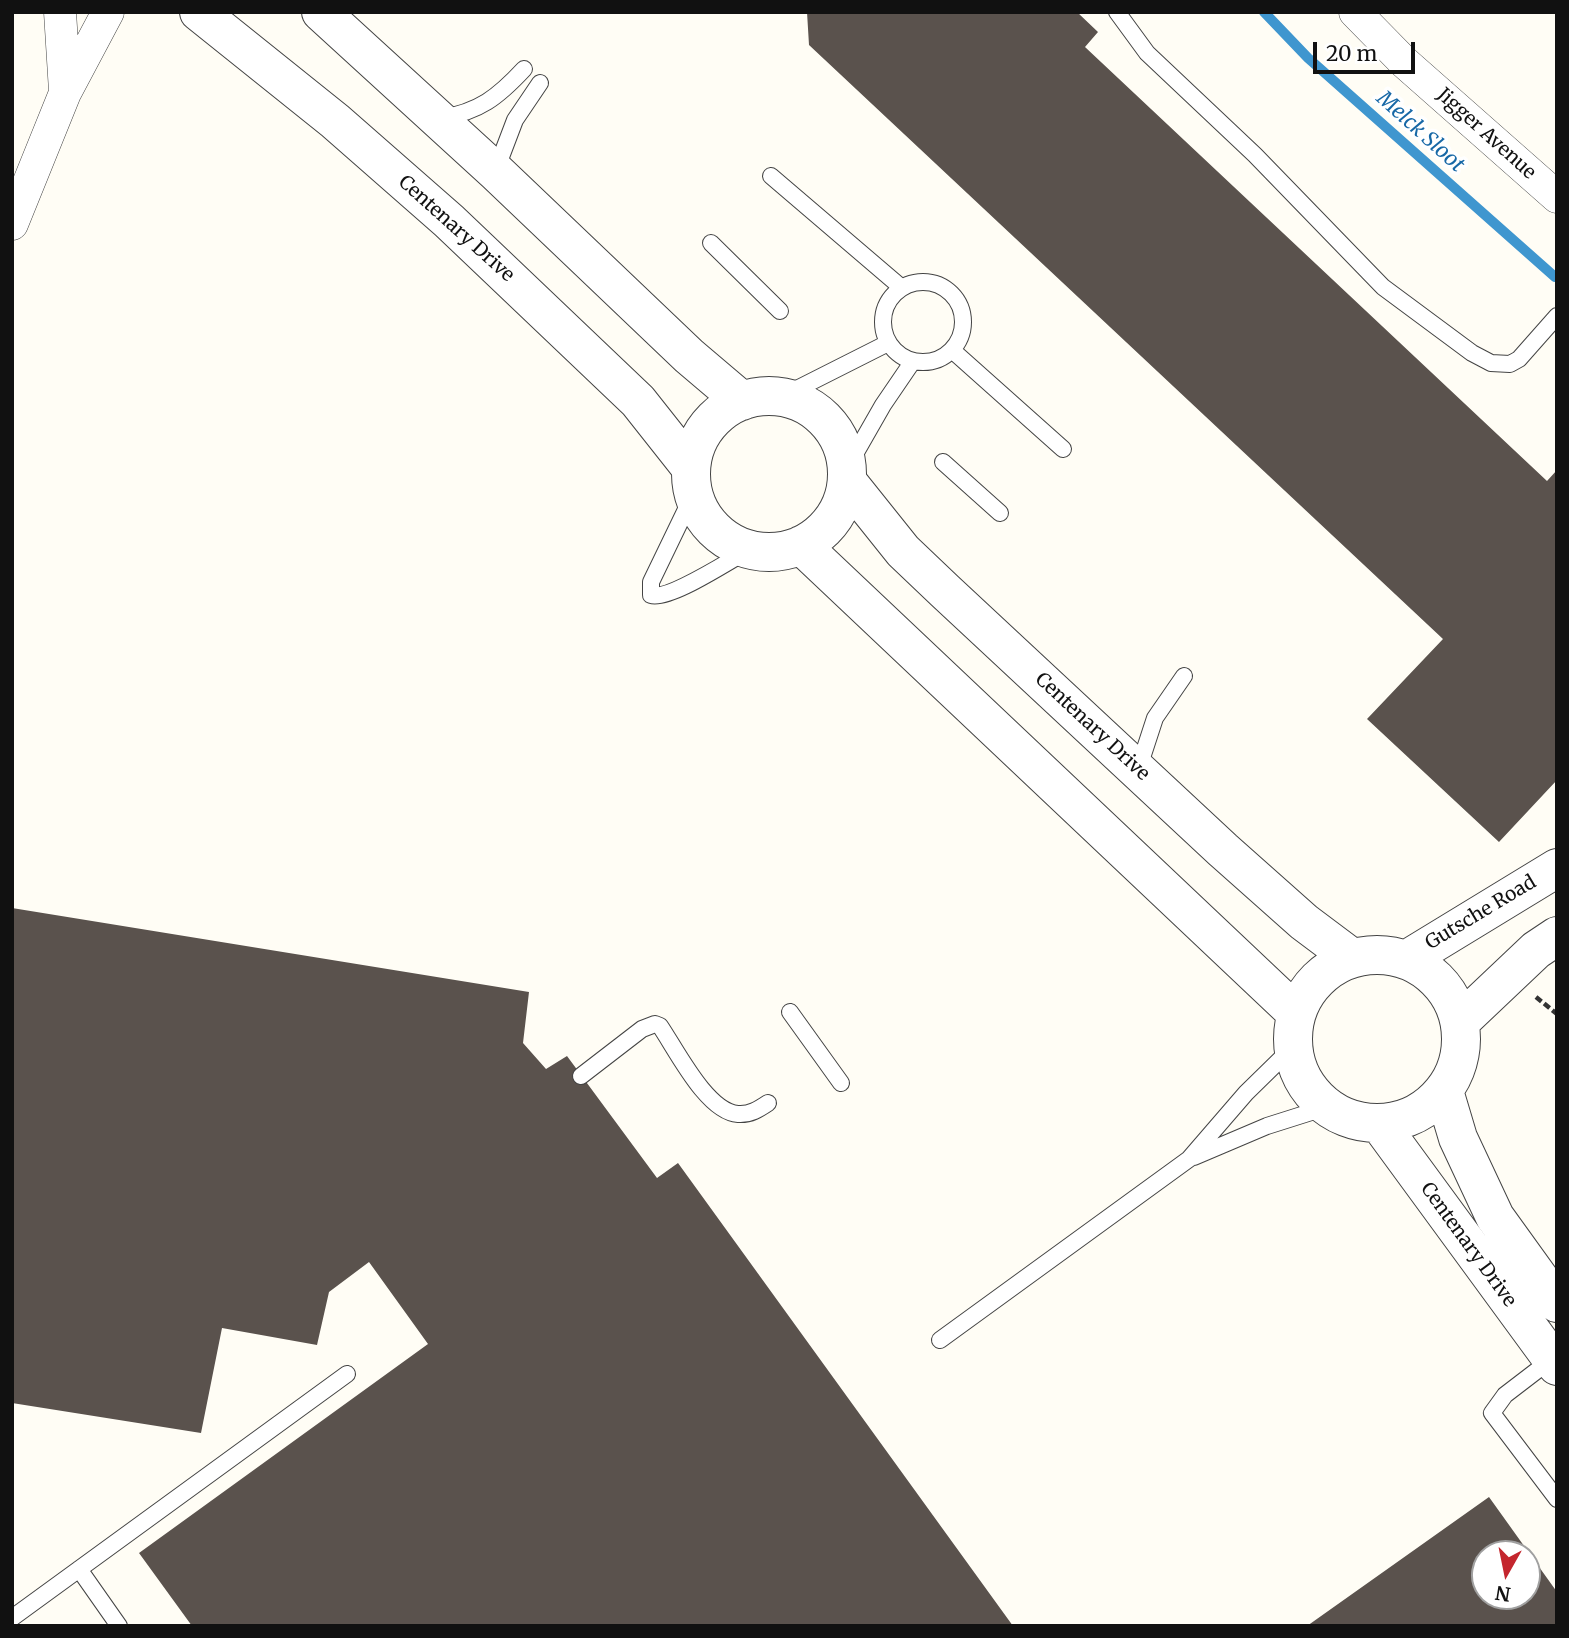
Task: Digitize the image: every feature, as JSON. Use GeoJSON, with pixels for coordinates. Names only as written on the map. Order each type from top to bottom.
{"type":"FeatureCollection","features":[{"type":"Feature","properties":{"kind":"street"},"geometry":{"type":"LineString","coordinates":[[60,12],[65,93]]}},
{"type":"Feature","properties":{"kind":"street"},"geometry":{"type":"LineString","coordinates":[[12,224],[65,93],[108,12]]}},
{"type":"Feature","properties":{"kind":"street","name":"Centenary Drive"},"geometry":{"type":"LineString","coordinates":[[199,12],[335,121],[449,221],[638,401],[692,482]]}},
{"type":"Feature","properties":{"kind":"street"},"geometry":{"type":"LineString","coordinates":[[321,12],[496,172],[689,356],[742,401]]}},
{"type":"Feature","properties":{"kind":"street","name":"Jigger Avenue"},"geometry":{"type":"LineString","coordinates":[[1355,12],[1404,62],[1557,197]]}},
{"type":"Feature","properties":{"kind":"street"},"geometry":{"type":"LineString","coordinates":[[762,396],[782,397],[804,405],[824,419],[838,438],[847,475],[836,514],[821,533],[801,545],[776,552],[749,550],[714,530],[698,508],[692,482],[696,446],[707,427],[722,411],[742,401],[762,396]]}},
{"type":"Feature","properties":{"kind":"street","name":"Centenary Drive"},"geometry":{"type":"LineString","coordinates":[[847,475],[903,551],[1295,914],[1352,958]]}},
{"type":"Feature","properties":{"kind":"street"},"geometry":{"type":"LineString","coordinates":[[801,545],[1294,1030]]}},
{"type":"Feature","properties":{"kind":"street","name":"Gutsche Road"},"geometry":{"type":"LineString","coordinates":[[1406,960],[1557,868]]}},
{"type":"Feature","properties":{"kind":"street"},"geometry":{"type":"LineString","coordinates":[[1460,1022],[1536,950],[1557,936]]}},
{"type":"Feature","properties":{"kind":"street"},"geometry":{"type":"LineString","coordinates":[[1370,954],[1406,960],[1425,970],[1441,984],[1460,1022],[1460,1058],[1444,1091],[1415,1114],[1379,1123],[1361,1122],[1327,1107],[1304,1081],[1294,1030],[1305,994],[1317,979],[1352,958],[1370,954]]}},
{"type":"Feature","properties":{"kind":"street","name":"Centenary Drive"},"geometry":{"type":"LineString","coordinates":[[1444,1091],[1458,1138],[1495,1217],[1557,1303]]}},
{"type":"Feature","properties":{"kind":"street","name":"Centenary Drive"},"geometry":{"type":"LineString","coordinates":[[1379,1123],[1554,1362]]}},
{"type":"Feature","properties":{"kind":"lane"},"geometry":{"type":"LineString","coordinates":[[1117,12],[1147,53],[1255,155],[1395,298],[1472,354],[1491,363],[1510,363],[1519,359],[1557,316]]}},
{"type":"Feature","properties":{"kind":"lane"},"geometry":{"type":"LineString","coordinates":[[435,119],[463,115],[488,104],[524,69]]}},
{"type":"Feature","properties":{"kind":"lane"},"geometry":{"type":"LineString","coordinates":[[496,172],[515,120],[540,83]]}},
{"type":"Feature","properties":{"kind":"lane"},"geometry":{"type":"LineString","coordinates":[[771,176],[902,288]]}},
{"type":"Feature","properties":{"kind":"lane"},"geometry":{"type":"LineString","coordinates":[[710,243],[780,310]]}},
{"type":"Feature","properties":{"kind":"lane"},"geometry":{"type":"LineString","coordinates":[[928,283],[951,295],[962,318],[961,332],[952,350],[934,361],[913,361],[903,357],[888,343],[883,323],[884,313],[894,295],[902,288],[928,283]]}},
{"type":"Feature","properties":{"kind":"lane"},"geometry":{"type":"LineString","coordinates":[[1544,331],[1557,342]]}},
{"type":"Feature","properties":{"kind":"lane"},"geometry":{"type":"LineString","coordinates":[[782,397],[888,343]]}},
{"type":"Feature","properties":{"kind":"lane"},"geometry":{"type":"LineString","coordinates":[[952,350],[1063,449]]}},
{"type":"Feature","properties":{"kind":"lane"},"geometry":{"type":"LineString","coordinates":[[847,475],[883,405],[913,361]]}},
{"type":"Feature","properties":{"kind":"lane"},"geometry":{"type":"LineString","coordinates":[[943,462],[1000,513]]}},
{"type":"Feature","properties":{"kind":"lane"},"geometry":{"type":"LineString","coordinates":[[692,482],[650,582],[651,594],[659,596],[675,590],[749,550]]}},
{"type":"Feature","properties":{"kind":"lane"},"geometry":{"type":"LineString","coordinates":[[1138,770],[1155,718],[1184,676]]}},
{"type":"Feature","properties":{"kind":"lane"},"geometry":{"type":"LineString","coordinates":[[790,1012],[841,1083]]}},
{"type":"Feature","properties":{"kind":"lane"},"geometry":{"type":"LineString","coordinates":[[581,1076],[642,1029],[655,1024],[660,1026],[715,1104],[738,1114],[755,1111],[768,1103]]}},
{"type":"Feature","properties":{"kind":"lane"},"geometry":{"type":"LineString","coordinates":[[1189,1159],[1246,1093],[1294,1030]]}},
{"type":"Feature","properties":{"kind":"lane"},"geometry":{"type":"LineString","coordinates":[[940,1340],[1189,1159],[1267,1126],[1327,1107]]}},
{"type":"Feature","properties":{"kind":"lane"},"geometry":{"type":"LineString","coordinates":[[1554,1362],[1505,1395],[1492,1413],[1557,1499]]}},
{"type":"Feature","properties":{"kind":"lane"},"geometry":{"type":"LineString","coordinates":[[12,1618],[347,1374]]}},
{"type":"Feature","properties":{"kind":"lane"},"geometry":{"type":"LineString","coordinates":[[79,1569],[119,1626]]}},
{"type":"Feature","properties":{"kind":"building"},"geometry":{"type":"Polygon","coordinates":[[[807,12],[1077,12],[1098,32],[1085,47],[1547,481],[1557,470],[1557,780],[1499,842],[1367,719],[1443,639],[809,45],[807,12]]]}},
{"type":"Feature","properties":{"kind":"building"},"geometry":{"type":"Polygon","coordinates":[[[12,908],[529,992],[523,1043],[546,1069],[567,1056],[657,1178],[678,1163],[1013,1626],[192,1626],[139,1553],[428,1344],[369,1262],[329,1292],[317,1345],[222,1328],[201,1433],[12,1403],[12,908]]]}},
{"type":"Feature","properties":{"kind":"building"},"geometry":{"type":"Polygon","coordinates":[[[1489,1497],[1520,1540],[1471,1540],[1471,1610],[1541,1610],[1541,1570],[1557,1592],[1557,1626],[1307,1626],[1489,1497]]]}},
{"type":"Feature","properties":{"kind":"waterway","name":"Melck Sloot"},"geometry":{"type":"LineString","coordinates":[[1264,12],[1308,58],[1555,277]]}}]}
